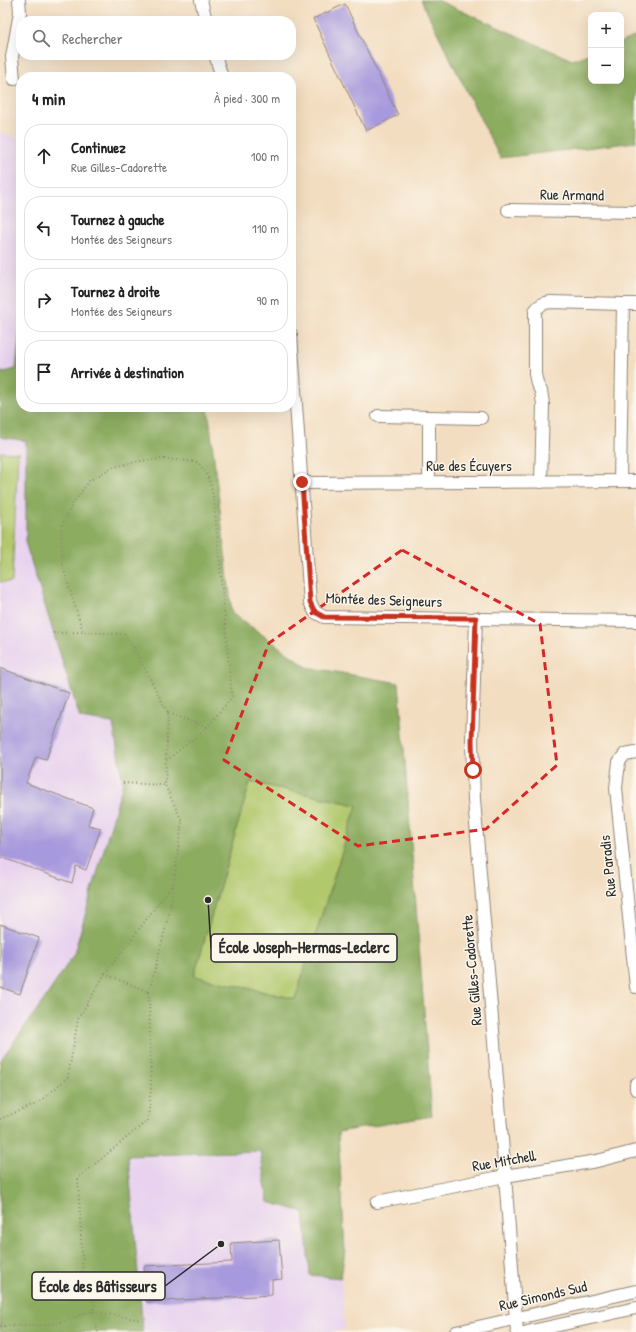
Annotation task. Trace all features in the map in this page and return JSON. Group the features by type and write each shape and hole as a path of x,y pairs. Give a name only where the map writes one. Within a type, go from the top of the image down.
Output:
{"street":[{"path":"19,0 19,16"},
{"path":"201,0 205,16"},
{"path":"14,79 12,57 16,34"},
{"path":"217,60 220,72"},
{"name":"Rue Armand","path":"508,210 636,212"},
{"path":"541,482 543,404 541,391 537,384 535,374 535,311 539,305 550,302 636,304"},
{"path":"620,481 623,304"},
{"name":"Montée des Seigneurs","path":"296,401 310,602 315,612 324,617 636,621"},
{"path":"378,416 481,418"},
{"path":"429,417 429,482"},
{"name":"Rue des Écuyers","path":"302,482 636,481"},
{"name":"Rue Gilles-Cadorette","path":"476,618 472,741 474,800 517,1332"},
{"name":"Rue Paradis","path":"636,752 625,754 619,762 616,788 636,988"},
{"path":"636,1084 636,1089"},
{"name":"Rue Mitchell","path":"377,1202 505,1176 597,1162 636,1151"},
{"name":"Rue Simonds Sud","path":"456,1332 636,1291"},
{"path":"527,1332 636,1308"}],"path":[{"path":"84,632 63,567 61,527 73,503 88,481 113,467 140,461 164,459 197,462 206,471 214,501 232,697 207,727 166,761"},
{"path":"54,633 84,632 125,634 168,713 165,785 182,821 170,910 149,992 151,1088 148,1120 78,1178 84,1276 95,1304 92,1311 98,1332"},
{"path":"168,713 207,727"},
{"path":"123,783 165,785"},
{"path":"0,1119 37,1104 68,1077 78,1019 105,974 173,884"},
{"path":"105,974 149,992"},
{"path":"0,1326 46,1325 68,1320 92,1311 141,1320"}],"highlighted area":[{"path":"402,550 540,624 557,765 486,829 358,846 224,760 269,643"}],"shaded area":[{"path":"0,132 16,138 16,412 209,412 232,613 307,667 399,683 337,1130 268,1202 304,1212 310,1275 341,1278 345,1330 329,1332 0,1332"}],"green space":[{"path":"421,0 437,0 572,60 588,54 588,84 624,84 624,41 636,36 636,142 500,158"},
{"path":"16,369 16,412 209,412 232,613 307,667 399,683 432,1116 338,1132 345,1250 341,1278 310,1275 304,1212 268,1202 260,1151 128,1156 143,1332 0,1332 0,1061 46,997 74,954 123,783 113,723 80,718 26,545 26,441 0,437 0,373","holes":["250,782 357,805 295,999 194,976"]},
{"path":"0,452 18,453 12,582 0,582"},
{"path":"250,782 357,805 295,999 194,976"}],"building":[{"path":"345,4 398,115 366,131 313,19"},
{"path":"0,668 69,693 46,760 36,757 26,783 93,808 88,825 101,828 86,870 76,866 72,883 0,857"},
{"path":"0,924 39,938 20,994 0,987"},
{"path":"279,1240 282,1279 272,1280 272,1295 146,1302 144,1266 232,1262 231,1243"}],"place":[{"name":"École Joseph-Hermas-Leclerc","path":"208,900"},
{"name":"École des Bâtisseurs","path":"221,1244"}],"route":[{"path":"302,482 310,602 315,612 324,617 476,618 472,741 473,770"}]}
